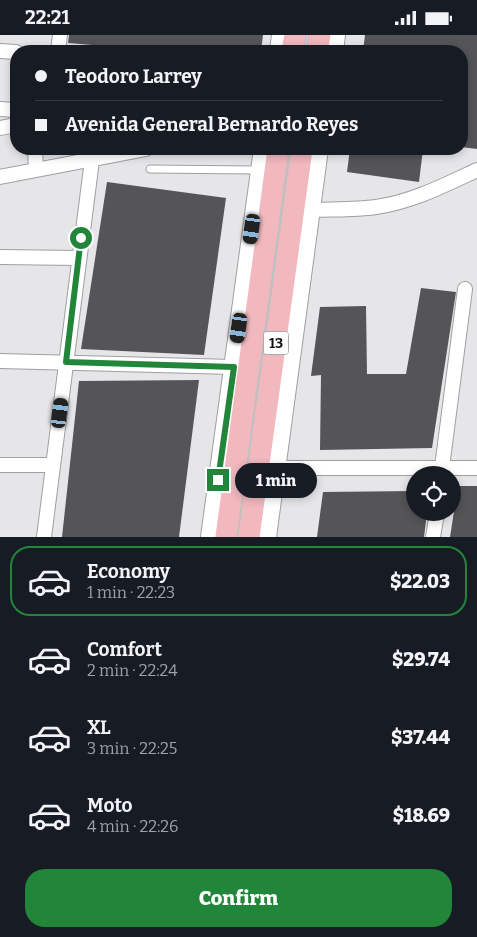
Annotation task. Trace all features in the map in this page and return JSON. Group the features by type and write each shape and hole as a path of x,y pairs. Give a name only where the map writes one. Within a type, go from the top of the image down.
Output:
{"main road":[{"name":"13","path":"226,537 277,155"},
{"name":"13","path":"249,537 301,155"}],"street":[{"path":"35,155 36,169"},
{"path":"0,177 117,155"},
{"path":"210,537 262,155"},
{"path":"268,537 318,155"},
{"path":"44,537 78,257 92,160"},
{"path":"311,210 375,207 394,203 422,194 477,170"},
{"path":"0,257 78,257"},
{"path":"443,466 465,289"},
{"path":"0,361 234,367"},
{"path":"0,465 53,465"},
{"path":"277,468 406,471"},
{"path":"461,470 477,468"},
{"path":"434,537 436,521"}],"lane":[{"path":"150,169 260,170"}],"building":[{"path":"69,35 263,35 262,45 92,45 68,43"},
{"path":"365,35 477,35 477,149 468,148 468,45 364,45"},
{"path":"349,155 422,155 419,182 347,172"},
{"path":"107,182 226,198 204,355 81,349"},
{"path":"421,288 456,292 432,448 320,450 321,375 311,376 320,307 366,306 367,374 406,374"},
{"path":"199,380 179,537 62,537 79,381"},
{"path":"461,486 477,486 477,537 450,537 453,521 461,521"},
{"path":"406,491 406,521 426,521 424,537 317,537 323,492"}],"route":[{"path":"81,238 66,362 234,367 218,480"}]}
